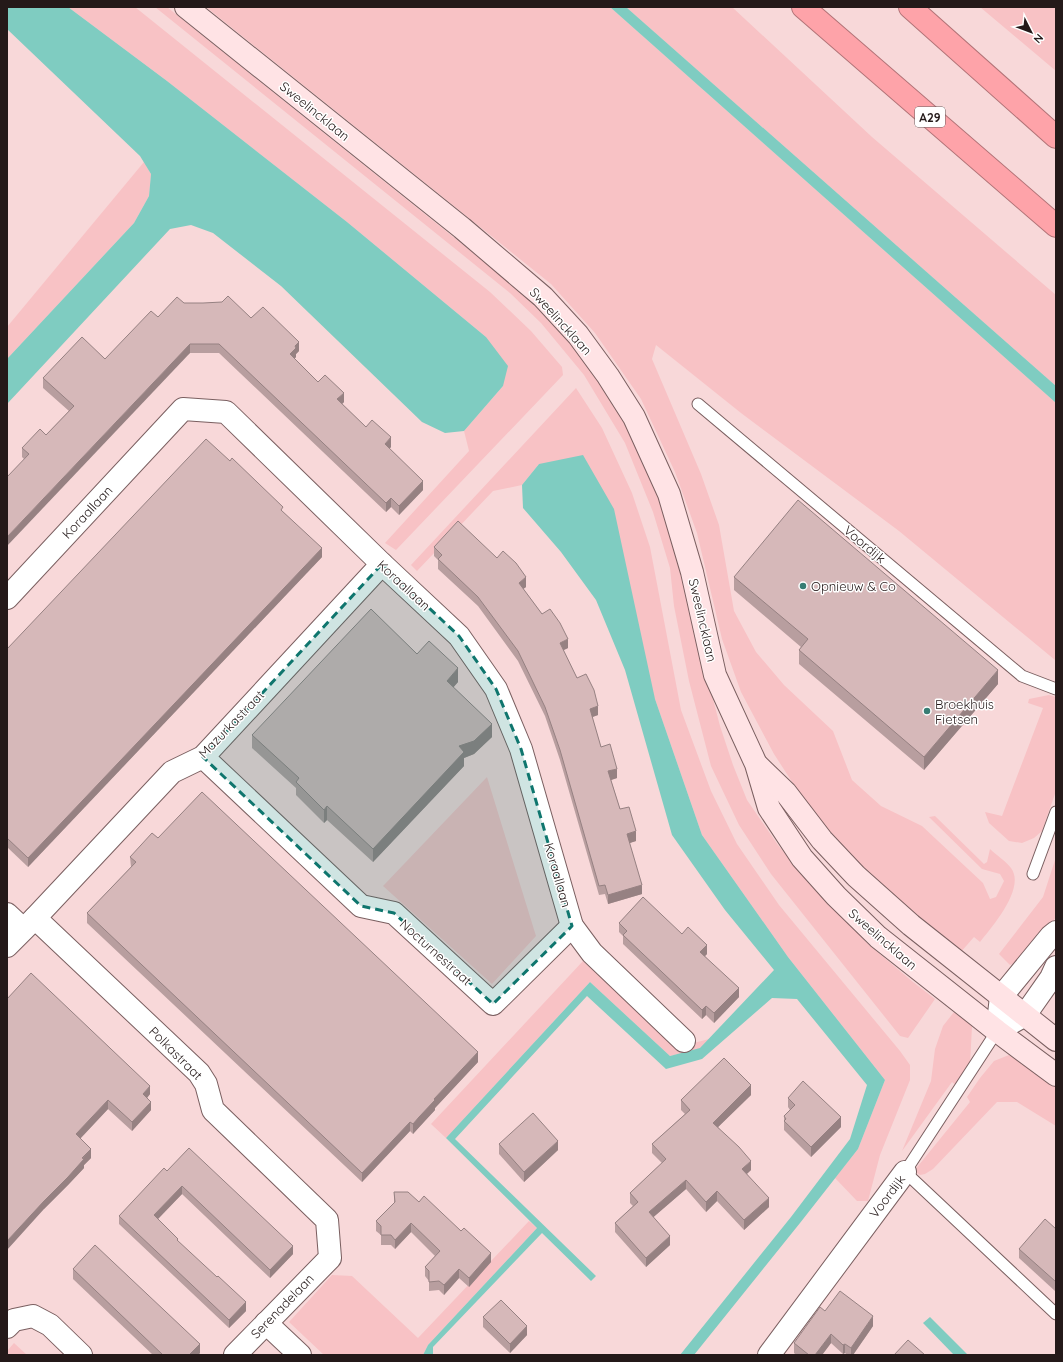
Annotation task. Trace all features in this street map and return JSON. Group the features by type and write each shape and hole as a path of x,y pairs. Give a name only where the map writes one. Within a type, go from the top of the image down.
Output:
{"highway":[{"name":"A29","path":"803,7 1056,226"},
{"path":"910,7 1056,137"},
{"path":"1025,109 1056,131"}],"main road":[{"name":"Sweelincklaan","path":"186,7 462,228 543,297 578,335 608,376 634,417 669,494 692,572 715,675 756,764 769,808 802,858 836,896 878,937 997,1031 1056,1075"},
{"name":"Sweelincklaan","path":"756,764 786,793 822,840 856,876 911,925 1056,1040"}],"street":[{"name":"Koraallaan","path":"7,598 183,409 226,412 382,564 459,636 496,688 521,749 572,926 592,953 684,1041"},
{"name":"Mazurkastraat","path":"7,946 172,772 203,756 382,564"},
{"name":"Nocturnestraat","path":"203,756 360,906 394,913 493,1004 572,926"},
{"name":"Polkastraat","path":"7,914 29,923 198,1073 206,1084 213,1110 327,1220 330,1258"},
{"path":"1001,996 1056,932"},
{"name":"Voordijk","path":"997,1031 1025,1015 1051,978 1056,967"},
{"name":"Voordijk","path":"997,1031 1001,996"},
{"name":"Voordijk","path":"769,1355 905,1172"},
{"name":"Serenadelaan","path":"235,1355 330,1258"},
{"path":"7,1327 14,1320 33,1316 50,1325 81,1355"},
{"path":"266,1323 300,1355"}],"lane":[{"name":"Voordijk","path":"698,404 1022,676 1056,689"},
{"path":"1033,874 1056,812"},
{"name":"Voordijk","path":"905,1172 997,1031"},
{"path":"905,1172 1056,1314"}],"highlighted area":[{"path":"382,564 459,636 496,689 521,749 572,926 493,1004 394,913 361,906 203,757"}],"shaded area":[{"path":"68,7 135,7 490,292 531,331 562,367 563,375 396,550 385,543 469,451 464,431 503,386 486,337 347,222 167,81"},
{"path":"155,7 167,7 528,297 571,343 602,382 632,435 671,525 684,587 720,726 747,800 778,845 805,878 868,944 935,999 908,1038 900,1036 771,874 739,825 711,766 689,681 674,606 670,568 653,512 625,443 584,375 541,323 510,293"},
{"path":"206,7 610,7 1056,403 1055,660 899,531 741,413 656,345 652,359 701,474 719,525 734,611 756,652 784,685 833,731 852,780 881,806 922,826 983,883 990,899 996,897 1004,881 1000,874 982,869 929,817 935,816 984,864 987,862 990,849 1011,868 1014,876 1014,886 1011,896 1006,907 980,942 974,937 960,953 871,879 840,847 807,805 774,754 741,692 722,639 697,533 675,472 641,399 595,333 551,284"},
{"path":"626,7 732,7 872,137 1056,295 1056,386"},
{"path":"980,7 1056,7 1056,71"},
{"path":"144,162 151,174 149,196 134,223 7,359 7,327"},
{"path":"576,388 602,428 632,493 650,547 681,710 711,791 737,844 779,905 910,1065 910,1080 880,1155 868,1201 857,1201 835,1178 858,1149 885,1080 788,957 702,835 655,699 539,464 522,485 493,491 417,571 411,565"},
{"path":"1049,695 1056,697 1056,791 1042,831 1034,838 1022,843 1009,841 989,823 985,812 1002,816 1043,708 1028,703 1029,699"},
{"path":"487,777 536,936 492,984 383,886"},
{"path":"1056,857 1056,917 1039,941 1021,960 1010,965 999,954 1043,897"},
{"path":"583,961 675,1048 709,1039 700,1049 670,1056 590,982 446,1138 431,1124"},
{"path":"954,1012 972,1026 970,1065 957,1086 952,1082 902,1151 931,1081 935,1049 943,1026"},
{"path":"1009,1055 1022,1060 1056,1084 1056,1126 1017,1102 997,1102 933,1169 920,1175 914,1171 970,1102 967,1097 980,1078 994,1061"},
{"path":"529,1221 537,1228 428,1345 423,1355 324,1355 289,1322 332,1275 352,1276 418,1338"},
{"path":"14,1343 27,1355 7,1355 7,1351"}],"water":[{"path":"7,7 68,7 167,81 347,222 486,337 508,366 503,386 464,431 445,433 422,422 281,286 213,233 191,225 170,229 7,404 7,359 134,223 149,196 151,174 140,156 7,29"},
{"path":"610,7 626,7 1056,386 1056,403"},
{"path":"583,455 614,509 655,699 702,835 788,957 885,1080 858,1149 694,1355 680,1355 791,1217 850,1139 867,1085 797,999 772,998 702,1059 666,1069 587,996 455,1139 596,1276 591,1281 542,1233 433,1347 433,1355 423,1355 428,1345 537,1228 446,1138 590,982 670,1056 700,1048 774,970 725,910 672,835 625,670 596,600 561,552 523,508 522,485 539,464"},
{"path":"930,1317 968,1355 954,1355 923,1323"}],"building":[{"path":"228,296 251,318 263,307 299,342 290,354 318,382 325,375 344,393 337,399 366,427 372,420 391,437 385,444 423,481 399,506 391,498 386,503 219,344 190,344 7,537 7,477 29,454 22,448 40,429 46,435 74,406 43,378 82,337 105,359 151,311 158,317 177,297 184,303 203,303 222,302"},
{"path":"206,439 230,461 232,458 283,507 281,510 322,548 28,858 7,838 7,649"},
{"path":"798,500 998,670 924,757 799,650 808,639 734,577"},
{"path":"458,521 497,558 503,551 516,563 526,577 519,583 542,614 550,609 560,623 568,639 560,643 577,678 586,674 594,690 598,706 590,709 601,747 610,744 617,769 608,771 620,809 629,807 636,831 627,834 642,885 608,895 605,885 599,886 560,750 545,707 518,651 478,597 438,559 442,555 434,547"},
{"path":"371,609 417,654 429,641 458,668 447,681 492,724 474,741 459,746 464,752 373,849 327,806 324,810 296,782 299,778 252,735"},
{"path":"202,792 478,1052 413,1124 410,1122 362,1173 87,913 136,862 130,857 152,833 158,838"},
{"path":"643,897 682,934 688,927 707,945 700,952 739,988 714,1013 706,1006 702,1010 623,935 627,931 619,923"},
{"path":"31,973 150,1086 143,1094 151,1102 132,1122 108,1100 76,1134 91,1149 82,1158 84,1159 7,1241 7,999"},
{"path":"724,1058 751,1085 713,1123 739,1147 751,1161 742,1169 769,1198 744,1220 717,1191 706,1202 686,1180 649,1212 670,1236 646,1258 615,1223 638,1202 630,1193 666,1159 652,1144 690,1110 681,1100"},
{"path":"803,1081 841,1117 811,1147 784,1121 786,1119 784,1116 795,1105 788,1098"},
{"path":"533,1113 558,1141 524,1172 499,1144"},
{"path":"189,1148 293,1246 270,1270 182,1186 154,1215 178,1239 177,1240 246,1302 229,1320 119,1216 164,1168 167,1171"},
{"path":"394,1192 408,1192 419,1202 424,1196 461,1231 464,1228 491,1253 469,1278 459,1269 444,1285 439,1281 429,1282 429,1271 425,1267 440,1251 411,1223 395,1240 391,1235 381,1235 381,1226 376,1221 395,1202"},
{"path":"1045,1219 1056,1229 1056,1281 1019,1249"},
{"path":"95,1245 200,1344 189,1355 163,1355 73,1269"},
{"path":"840,1291 873,1316 851,1348 845,1344 843,1345 831,1334 815,1355 809,1355 794,1343 820,1307 825,1311"},
{"path":"501,1300 527,1326 510,1344 483,1317"},
{"path":"908,1340 925,1355 894,1355"}],"place":[{"name":"Opnieuw & Co","path":"803,586"},
{"name":"Broekhuis Fietsen","path":"927,711"}]}
